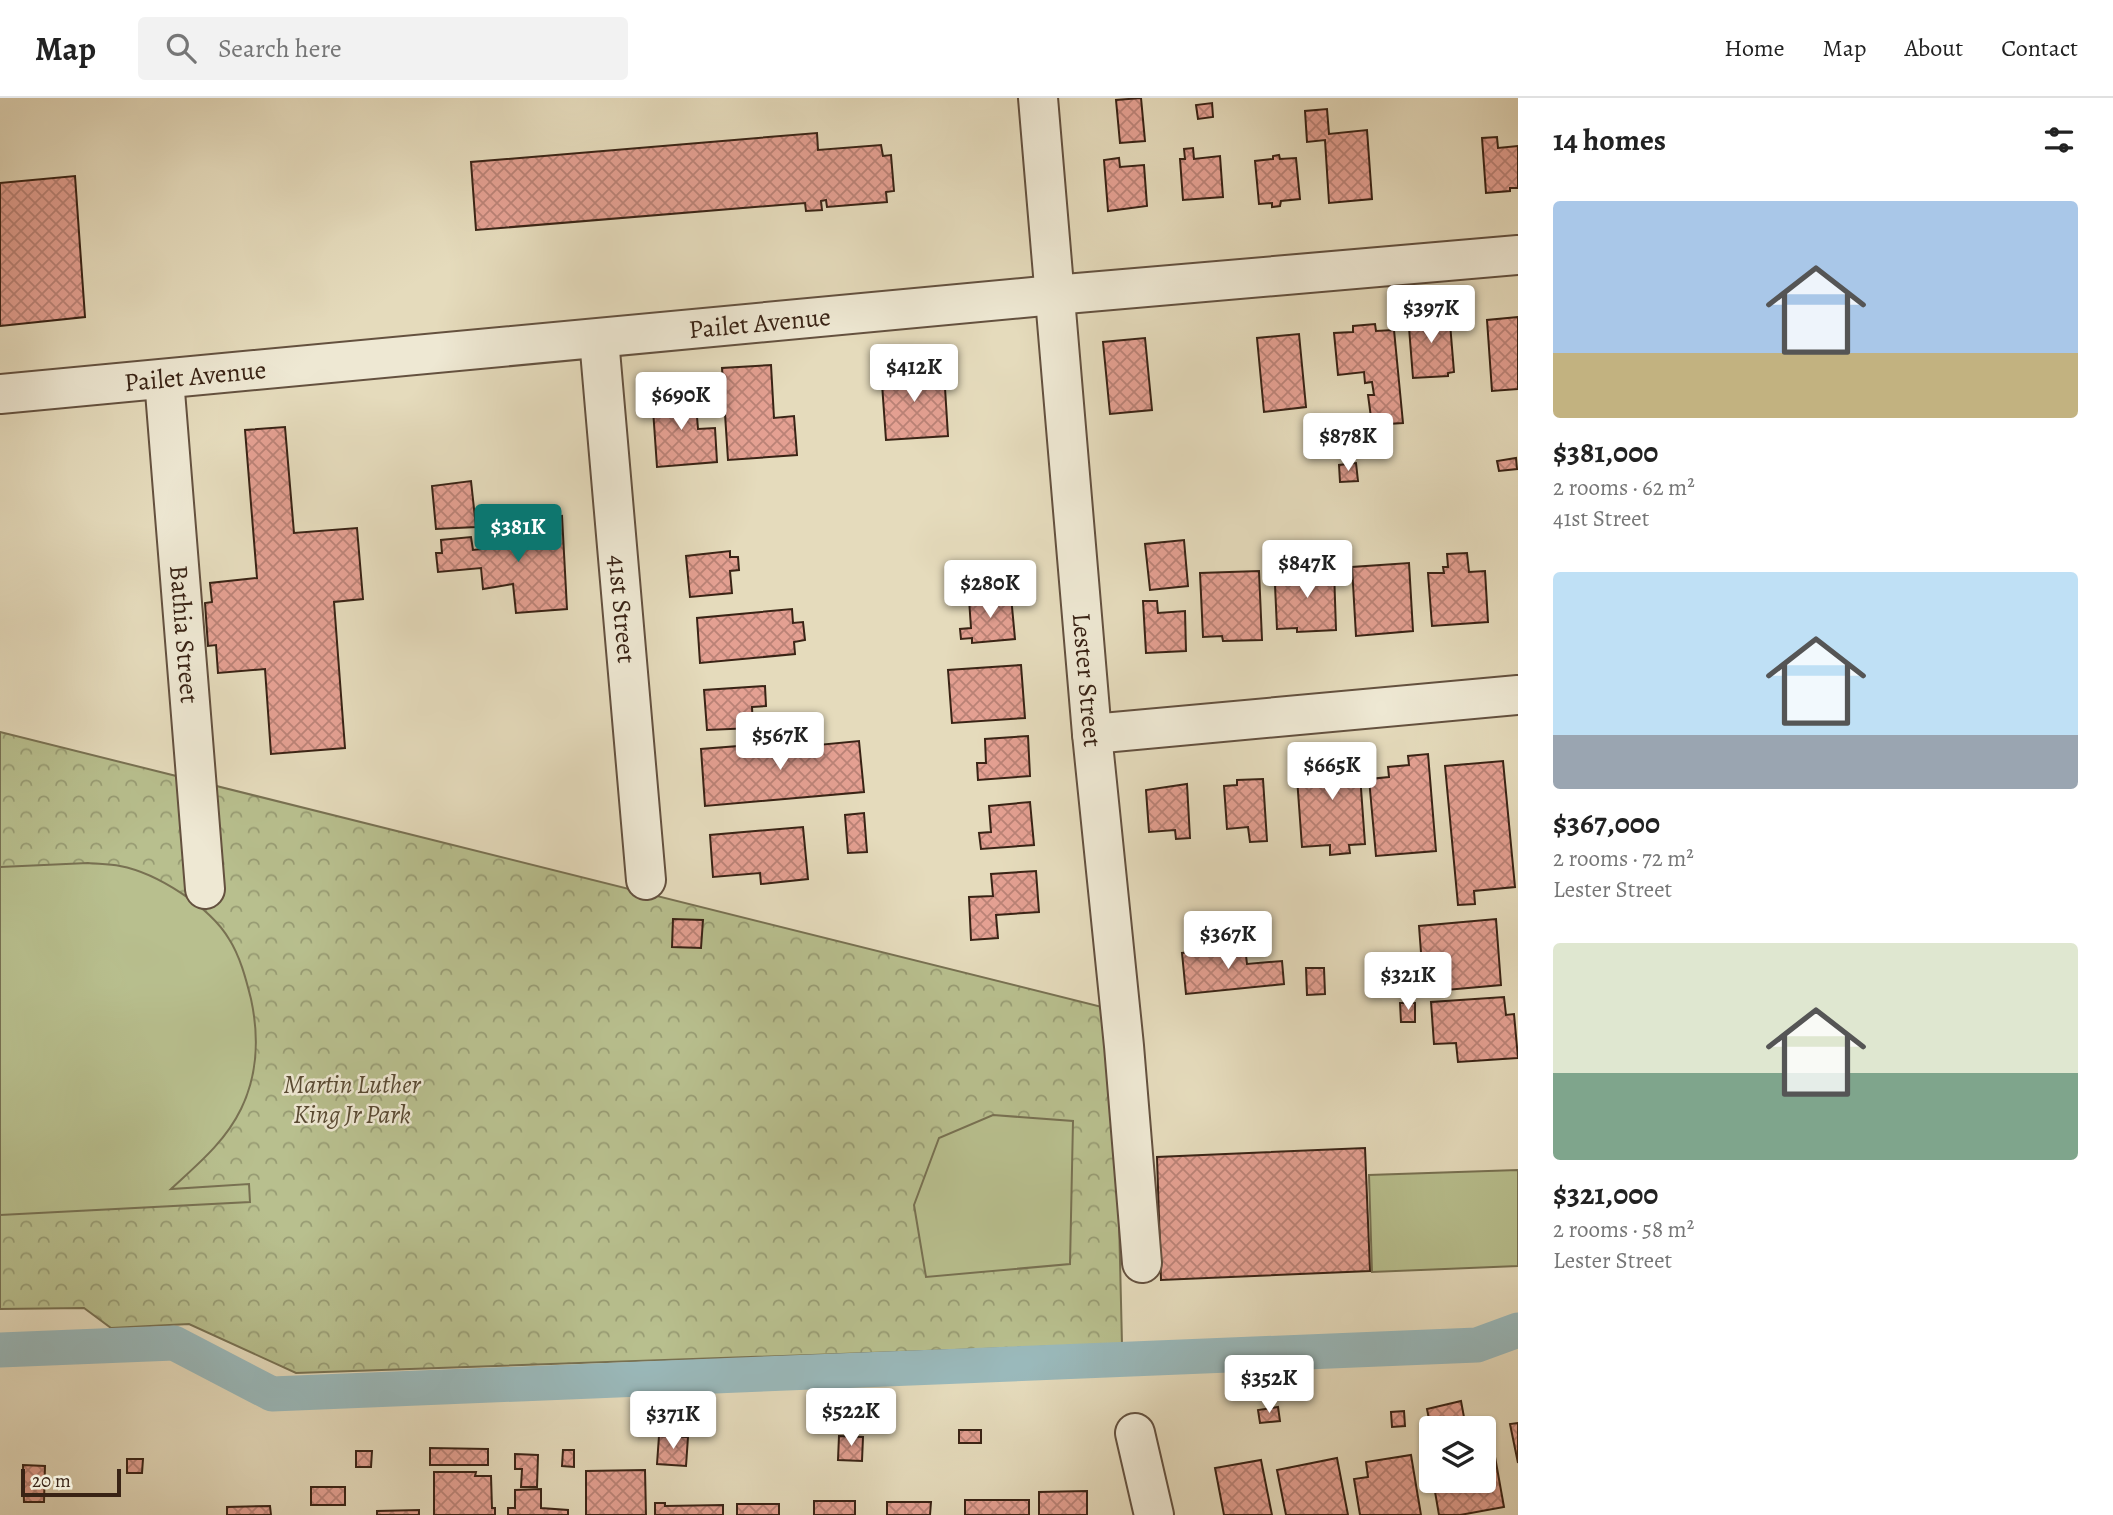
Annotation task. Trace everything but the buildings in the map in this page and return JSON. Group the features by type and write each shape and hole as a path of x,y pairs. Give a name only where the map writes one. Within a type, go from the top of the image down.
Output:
{"street":[{"name":"Lester Street","path":"1038,98 1091,734 1124,1046 1142,1263"},
{"name":"Pailet Avenue","path":"0,394 1054,295 1518,255"},
{"name":"41st Street","path":"599,339 646,880"},
{"name":"Bathia Street","path":"164,379 205,889"},
{"path":"1091,734 1518,695"},
{"path":"1135,1433 1154,1515"}],"green space":[{"name":"Martin Luther King Jr Park","path":"0,732 1114,1010 1122,1344 296,1373 189,1324 111,1328 84,1308 0,1309"},
{"path":"88,863 116,865 135,870 181,893 220,927 236,953 254,1013 256,1041 251,1082 241,1109 227,1132 171,1189 249,1184 250,1202 0,1215 0,867"},
{"path":"993,1115 1073,1121 1070,1264 926,1277 914,1205 939,1138"},
{"path":"1518,1170 1518,1266 1372,1272 1369,1175"}],"waterway":[{"path":"0,1350 174,1343 272,1394 1477,1345 1518,1330"}]}
